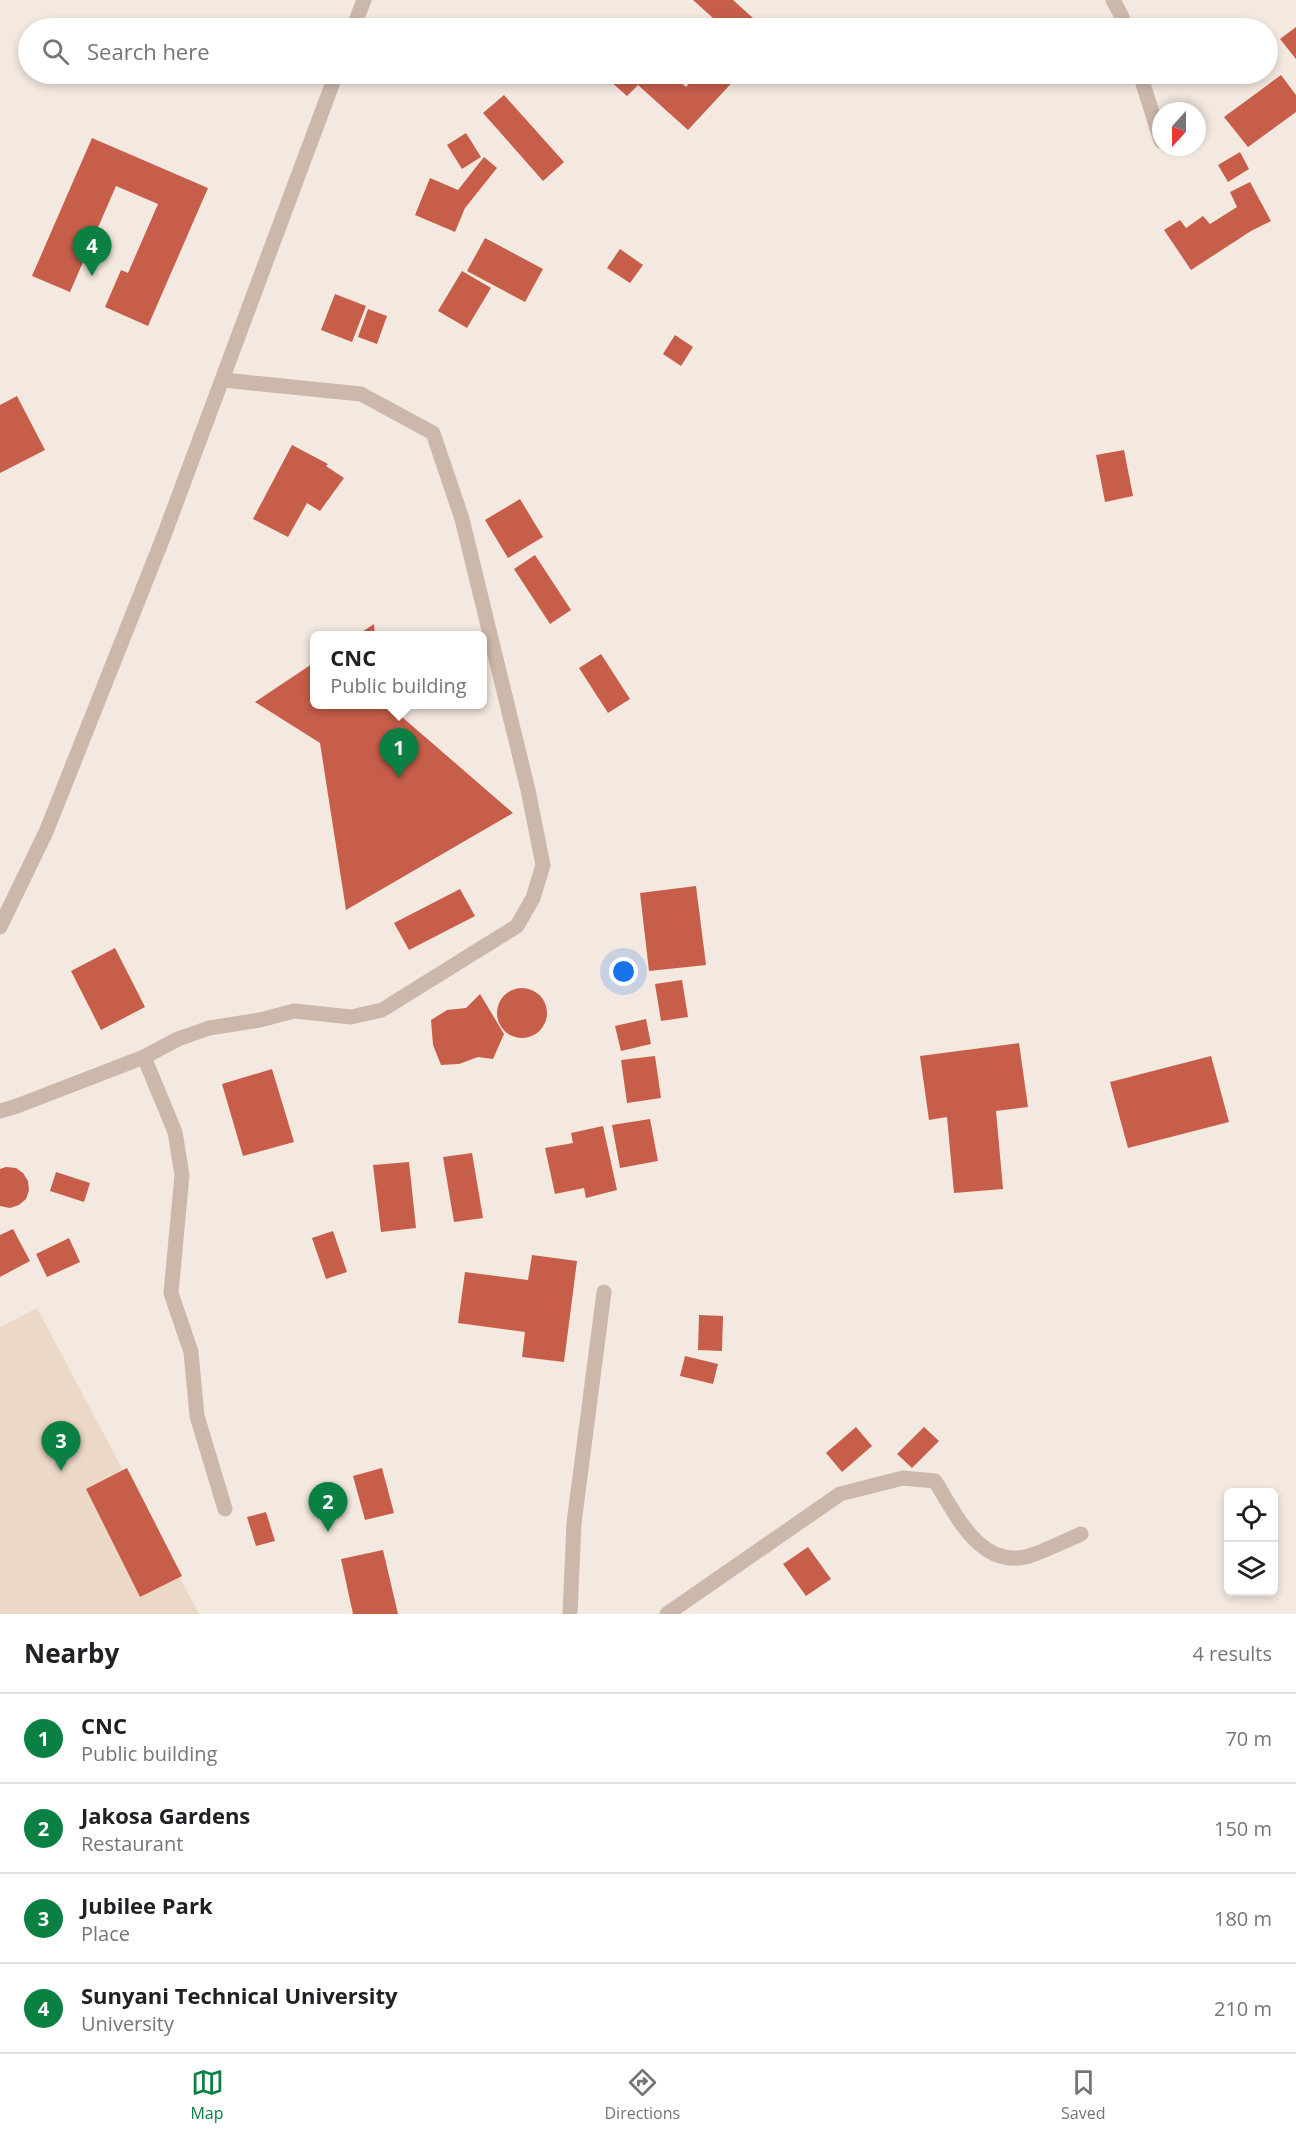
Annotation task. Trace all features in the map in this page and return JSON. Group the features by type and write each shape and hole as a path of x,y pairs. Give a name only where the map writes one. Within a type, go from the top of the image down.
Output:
{"street":[{"path":"357,18 364,0"},
{"path":"1113,0 1122,18"},
{"path":"0,927 46,832 163,538 332,84"},
{"path":"1143,84 1152,112"},
{"path":"0,1111 144,1057 177,1039 209,1028 260,1020 294,1011 351,1017 382,1010 517,926 533,898 543,865 528,790 462,519 433,434 361,394 223,380"},
{"path":"144,1057 175,1132 177,1143 182,1175 171,1293 191,1352 197,1416 225,1509"},
{"path":"570,1614 574,1523 604,1292"},
{"path":"672,1613 840,1494 903,1478 934,1481 972,1538 999,1558 1027,1557 1081,1534"}],"shaded area":[{"path":"37,1308 199,1614 0,1614 0,1327"}],"building":[{"path":"693,0 733,0 753,18 713,18"},
{"path":"1296,27 1296,59 1280,39"},
{"path":"1281,75 1296,95 1296,112 1248,147 1224,117 1269,84 1278,84 1278,77"},
{"path":"613,84 683,84 686,87 689,84 731,84 688,130 638,85 627,96"},
{"path":"504,95 564,162 543,181 483,113"},
{"path":"466,133 481,157 462,169 447,145"},
{"path":"92,138 208,188 148,326 105,307 121,270 128,273 158,204 116,186 70,292 32,276"},
{"path":"1240,152 1249,169 1228,182 1218,165"},
{"path":"484,157 497,168 465,208 455,232 415,215 430,178 458,190"},
{"path":"1250,182 1271,221 1251,231 1191,270 1164,230 1180,220 1186,228 1203,216 1210,224 1237,207 1230,192"},
{"path":"485,238 543,269 525,302 467,271"},
{"path":"620,249 643,265 630,283 607,268"},
{"path":"462,271 491,288 467,328 438,311"},
{"path":"335,294 366,306 352,342 321,330"},
{"path":"368,309 387,316 377,344 358,337"},
{"path":"675,335 693,347 681,366 663,354"},
{"path":"17,396 45,450 0,473 0,405"},
{"path":"292,445 328,464 326,466 344,478 320,511 307,503 288,537 253,519"},
{"path":"1124,450 1133,496 1105,502 1096,455"},
{"path":"520,499 543,537 508,558 485,520"},
{"path":"535,555 571,610 550,624 514,569"},
{"path":"374,624 375,631 364,631"},
{"path":"601,654 630,699 608,713 579,668"},
{"path":"310,665 310,709 393,709 513,813 346,910 320,743 255,702"},
{"path":"696,886 706,965 649,971 640,893"},
{"path":"460,889 475,916 409,950 394,923"},
{"path":"115,948 145,1007 101,1030 71,971"},
{"path":"682,980 688,1017 661,1021 655,984"},
{"path":"522,988 536,992 543,999 547,1013 543,1027 536,1034 522,1038 508,1034 501,1027 497,1013 501,999 508,992"},
{"path":"480,994 504,1034 493,1059 478,1057 459,1064 441,1065 433,1045 431,1020 447,1010 466,1008"},
{"path":"646,1019 651,1044 621,1051 615,1026"},
{"path":"1019,1043 1028,1107 996,1111 1003,1189 954,1193 947,1117 929,1120 920,1056"},
{"path":"655,1056 661,1098 627,1103 621,1060"},
{"path":"1211,1056 1229,1122 1128,1148 1110,1082"},
{"path":"272,1069 294,1142 243,1156 222,1084"},
{"path":"650,1119 658,1161 620,1168 612,1125"},
{"path":"603,1126 617,1190 586,1198 584,1188 555,1194 545,1148 573,1143 571,1133"},
{"path":"472,1153 483,1218 454,1222 443,1157"},
{"path":"409,1162 416,1228 381,1232 373,1165"},
{"path":"16,1168 23,1173 28,1181 29,1190 26,1199 10,1208 0,1206 0,1169"},
{"path":"56,1172 90,1183 84,1202 50,1191"},
{"path":"13,1229 30,1261 0,1277 0,1235"},
{"path":"333,1231 347,1272 326,1279 312,1238"},
{"path":"69,1238 80,1262 47,1277 36,1254"},
{"path":"532,1255 577,1261 564,1362 522,1357 525,1332 458,1323 465,1272 528,1280"},
{"path":"699,1315 723,1316 722,1351 698,1350"},
{"path":"685,1356 718,1364 713,1384 680,1376"},
{"path":"856,1427 872,1446 842,1472 826,1453"},
{"path":"924,1427 939,1441 912,1468 897,1454"},
{"path":"127,1468 182,1576 140,1597 86,1489"},
{"path":"382,1468 394,1513 365,1520 353,1476"},
{"path":"266,1512 275,1541 256,1546 247,1517"},
{"path":"808,1547 831,1579 806,1596 783,1564"},
{"path":"383,1550 398,1614 353,1614 341,1559"}],"place":[{"name":"Sunyani Technical University","path":"92,276"},
{"name":"CNC","path":"399,778"},
{"name":"Jubilee Park","path":"61,1471"},
{"name":"Jakosa Gardens","path":"328,1532"}]}
